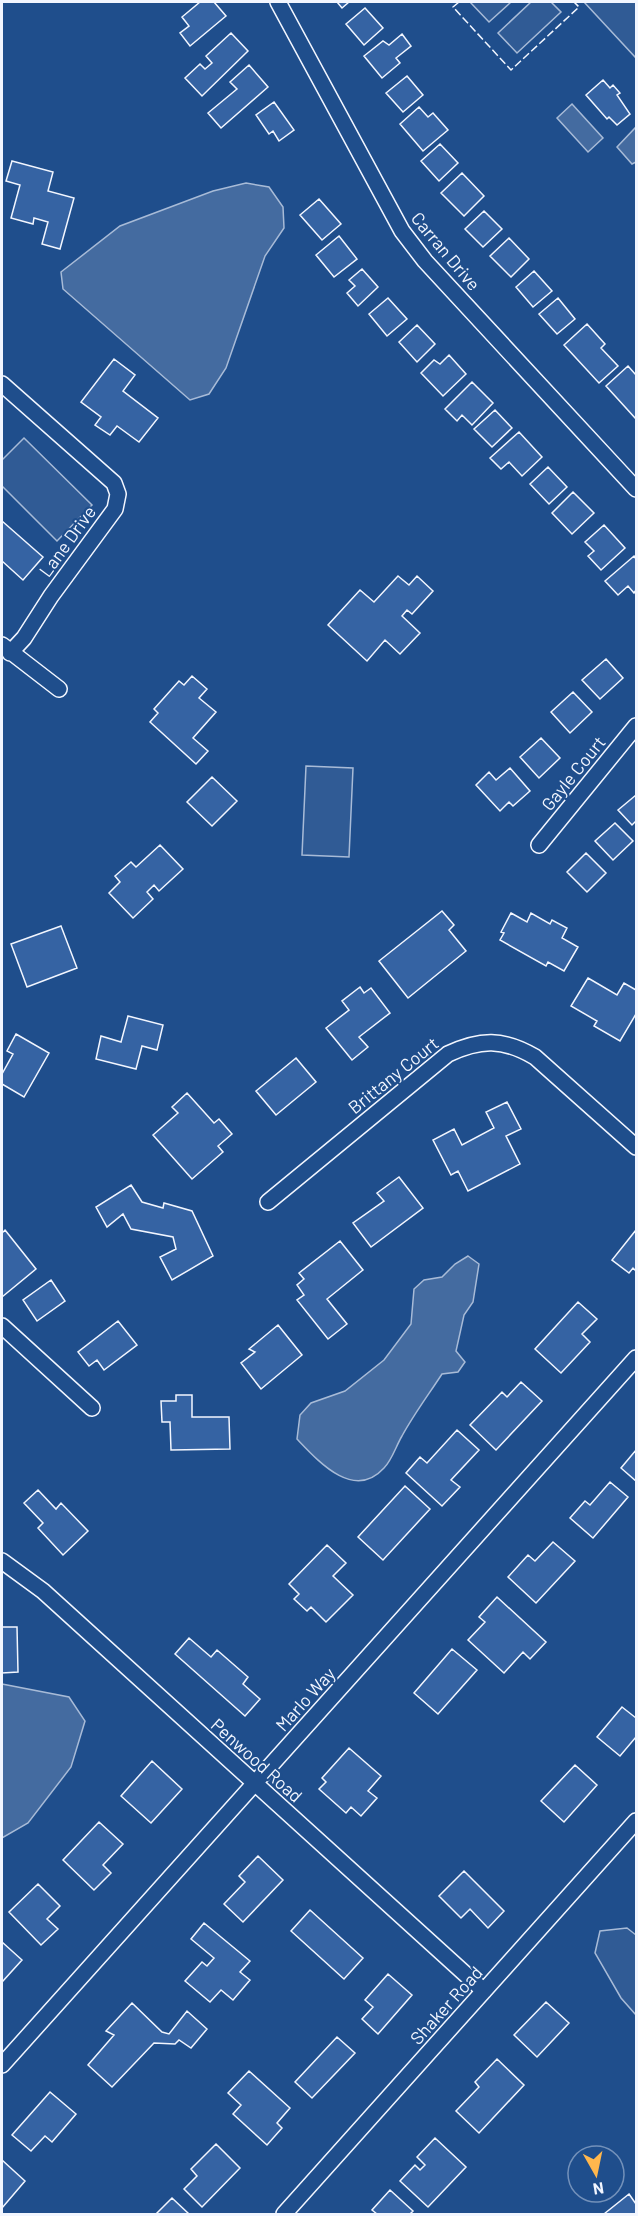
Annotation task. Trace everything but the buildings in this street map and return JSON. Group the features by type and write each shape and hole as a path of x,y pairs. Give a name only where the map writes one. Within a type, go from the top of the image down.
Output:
{"street":[{"name":"Carran Drive","path":"278,2 402,231 425,261 636,489"},
{"name":"Lane Drive","path":"2,384 114,483 118,494 115,509 51,596 24,638 6,649"},
{"path":"6,649 59,688"},
{"name":"Gayle Court","path":"539,845 636,726"},
{"name":"Brittany Court","path":"268,1202 448,1054 468,1044 499,1043 523,1050 534,1057 636,1147"},
{"path":"2,1326 92,1408"},
{"name":"Marlo Way","path":"2,2065 636,1358"},
{"name":"Penwood Road","path":"2,1561 43,1591 484,1991"},
{"name":"Shaker Road","path":"284,2214 636,1821"}],"shaded area":[{"path":"470,2 511,2 489,22"},
{"path":"531,2 551,2 561,12 517,53 498,33"},
{"path":"584,2 636,2 636,58"},
{"path":"572,104 603,138 588,152 557,118"},
{"path":"636,127 636,162 632,164 617,147"},
{"path":"246,183 269,187 283,207 284,228 265,256 226,368 209,394 190,400 63,289 61,272 120,226 213,191"},
{"path":"24,438 92,505 57,541 2,486 2,460"},
{"path":"306,766 353,768 349,857 302,855"},
{"path":"468,1256 479,1264 473,1302 464,1315 456,1351 465,1362 458,1372 442,1374 411,1420 389,1461 373,1477 361,1481 349,1479 326,1467 297,1439 300,1415 311,1403 345,1391 384,1360 411,1324 414,1289 424,1280 442,1277 455,1264"},
{"path":"2,1684 69,1697 85,1721 71,1767 28,1823 2,1838"},
{"path":"627,1928 636,1935 636,2015 621,1998 595,1953 600,1931"}],"fence":[{"path":"459,2 453,7 511,70 579,7 574,2"}]}
